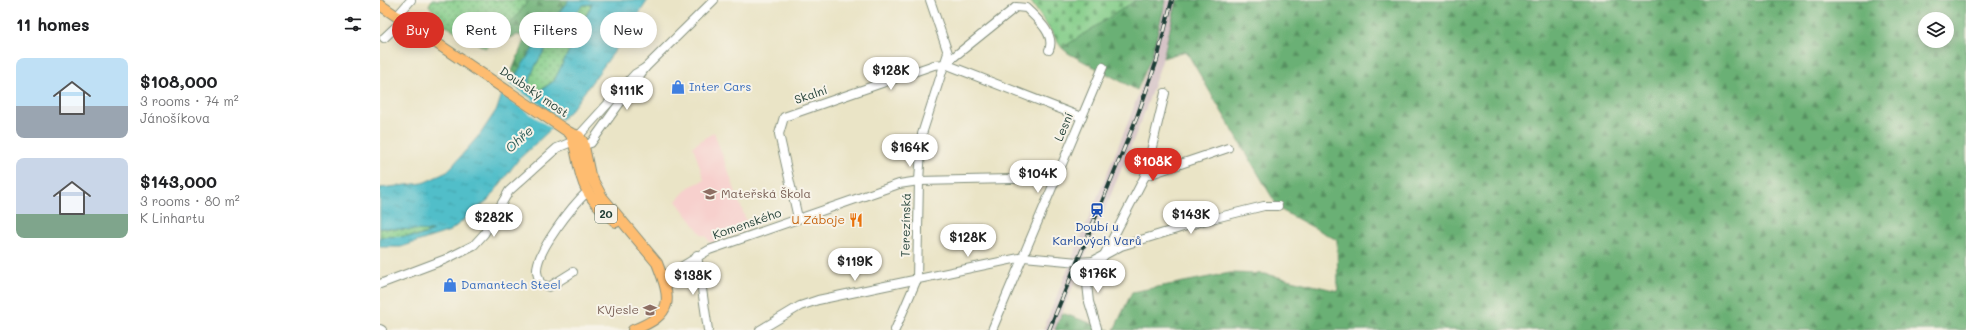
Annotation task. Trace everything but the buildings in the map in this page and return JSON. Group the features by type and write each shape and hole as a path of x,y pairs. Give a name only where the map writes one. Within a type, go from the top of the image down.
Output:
{"main road":[{"name":"Doubský most","path":"380,5 392,13"},
{"name":"Doubský most","path":"444,48 577,139"},
{"name":"20","path":"577,139 588,164 591,189"},
{"name":"20","path":"577,139 582,178 591,189 602,197 644,245 657,263 662,276 666,292 664,311 660,317 652,322 633,330"}],"street":[{"path":"404,12 411,0"},
{"path":"380,284 446,259 474,245 484,234 509,192 562,144 577,139 645,68 714,0"},
{"path":"930,0 948,53 945,64"},
{"path":"945,64 1016,7 1026,8 1040,23 1047,33 1050,41 1049,50"},
{"path":"384,38 392,28"},
{"path":"945,64 1081,117"},
{"name":"Terezínská","path":"917,279 919,181 922,134 945,64"},
{"name":"Skalní","path":"798,218 779,134 784,117 934,65 945,64"},
{"name":"Lesní","path":"992,330 1103,67"},
{"path":"577,139 635,74 645,68"},
{"path":"1102,258 1145,176 1165,93"},
{"path":"1145,176 1228,148"},
{"name":"Komenského","path":"662,276 697,255 798,218 899,184 919,181 1056,178"},
{"path":"573,272 549,287 540,283 536,271 540,255 568,213 591,189"},
{"path":"760,330 800,306 818,300 1024,257 1078,262 1093,261 1102,258 1121,246 1203,221 1264,206 1278,206"},
{"path":"697,255 708,330"},
{"path":"1093,261 1087,284 1089,302 1097,328"},
{"path":"895,330 917,279"}],"shaded area":[{"path":"1166,0 1177,0 1162,61 1142,119 1055,330 1043,330 1131,115 1151,58"},
{"name":"Mateřská Škola","path":"714,132 749,229 710,243 706,236 702,235 676,201 689,187 704,180 693,146"}],"green space":[{"path":"432,0 529,0 511,23 511,12 452,12 452,29 444,25 444,12 434,12 429,5"},
{"path":"529,0 569,0 559,12 520,12"},
{"path":"1030,0 1136,0 1062,48"},
{"path":"1136,0 1166,0 1151,58 1137,90 1068,53 1062,48"},
{"path":"1177,0 1966,0 1966,330 1114,330 1132,292 1230,273 1265,274 1338,291 1337,240 1279,209 1186,51 1163,58"},
{"path":"592,4 588,12 577,12 583,5"},
{"path":"519,13 519,35 511,37 511,23"},
{"path":"521,48 534,48 517,75 512,71"},
{"path":"546,48 570,48 554,81 534,94 530,93 530,82 539,58"},
{"path":"380,228 434,230 419,236 380,237"},
{"path":"1062,313 1110,330 1055,330"}],"water":[{"name":"Ohře","path":"569,0 648,0 640,12 600,12 600,48 617,48 571,110 518,160 489,199 450,231 401,247 380,247 380,237 419,236 434,231 380,228 380,188 423,183 447,172 481,133 497,109 501,97 533,48 546,48 539,58 530,82 530,93 535,94 554,81 570,48 592,48 592,12 588,12 592,4 583,5 577,12 559,12"}],"pier":[{"path":"509,83 563,121 554,130 501,94"}],"railway":[{"path":"1049,330 1137,117 1157,60 1172,0"}],"place":[{"name":"Inter Cars","path":"678,87"},
{"name":"Mateřská Škola","path":"710,194"},
{"name":"Doubí u Karlových Varů","path":"1097,210"},
{"name":"U Záboje","path":"856,220"},
{"name":"Damantech Steel","path":"450,285"},
{"name":"KVjesle","path":"650,310"}]}
